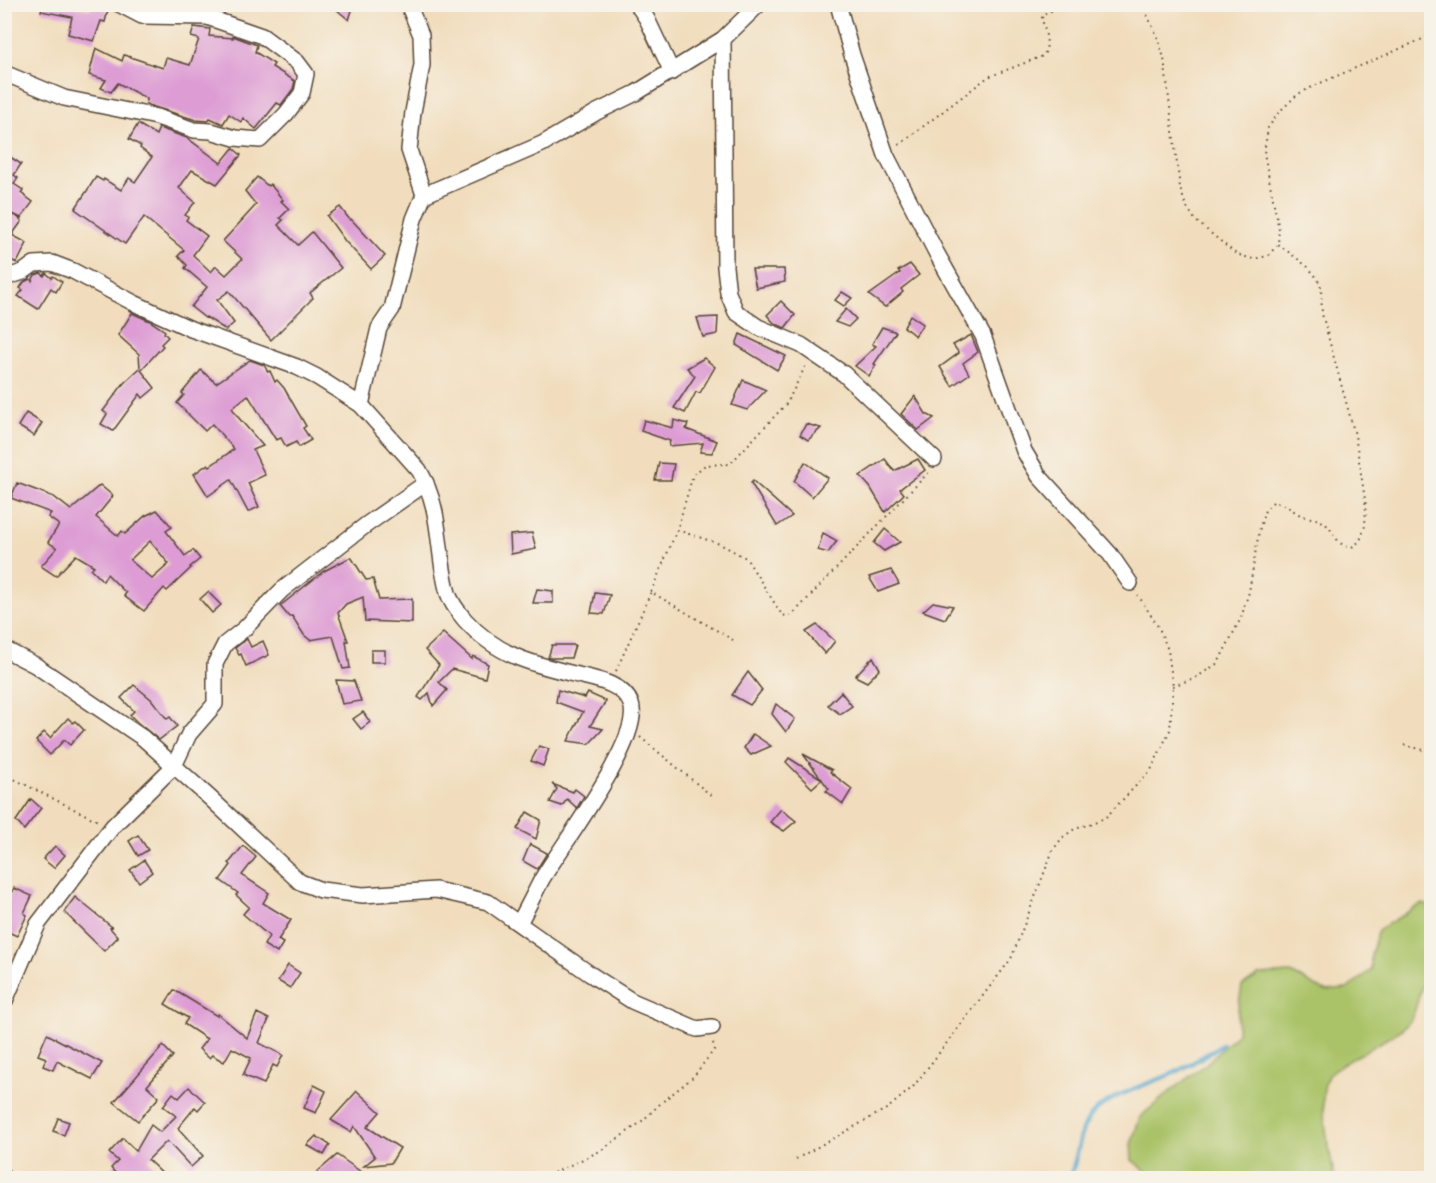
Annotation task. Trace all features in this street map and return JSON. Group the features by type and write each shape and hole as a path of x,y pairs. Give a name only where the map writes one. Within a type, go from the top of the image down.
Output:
{"street":[{"path":"4,73 64,98 157,117 194,130 260,140 286,114 302,93 306,74 297,62 262,36 207,17 142,16 119,4"},
{"path":"361,405 379,328 392,309 414,219 424,195 409,150 422,65 421,35 408,4"},
{"path":"636,4 647,19 672,72"},
{"path":"424,195 542,144 672,72 723,39 759,4"},
{"path":"838,4 852,55 886,155 983,336 1024,451 1040,476 1110,554 1130,583"},
{"path":"723,39 725,267 728,293 736,312 758,327 813,352 844,374 934,459"},
{"path":"4,278 23,272 34,264 52,263 191,329 297,367 361,405 419,471 426,483 435,511 448,595 466,621 486,640 512,656 534,664 604,681 622,692 631,703 633,717 631,729 600,788 542,879 519,923"},
{"path":"4,1003 38,924 113,826 174,766 189,734 214,704 215,664 225,644 244,629 282,590 366,525 426,483"},
{"path":"4,649 35,665 142,738 300,882 321,890 363,895 436,890 488,902 632,1001 697,1029 712,1027"}],"path":[{"path":"886,155 988,77 1043,56 1047,50 1047,44 1043,14 1069,4"},
{"path":"1142,4 1164,58 1180,188 1186,207 1196,221 1236,254 1253,259 1268,256 1278,244 1279,230 1264,153 1268,128 1279,112 1298,94 1316,84 1431,35"},
{"path":"1173,686 1197,677 1218,663 1242,618 1249,592 1259,531 1266,510 1273,502 1279,502 1302,516 1322,522 1345,547 1353,547 1360,541 1365,526 1366,506 1355,435 1322,314 1321,287 1308,267 1278,244"},
{"path":"610,685 677,530 693,475 705,465 730,464 787,403 813,352"},
{"path":"677,530 720,544 746,558 782,615 792,615 930,472 934,459"},
{"path":"796,1159 888,1108 913,1087 1011,959 1053,850 1073,830 1105,818 1151,770 1170,730 1173,686 1168,651 1159,628 1130,583"},
{"path":"651,592 733,640"},
{"path":"631,729 713,797"},
{"path":"1404,745 1431,752"},
{"path":"4,774 85,815 113,826"},
{"path":"543,1179 600,1151 640,1123 685,1084 714,1050 712,1027"},
{"path":"4,1165 16,1179"}],"green space":[{"path":"1421,904 1431,906 1431,971 1424,982 1413,1016 1403,1028 1332,1071 1326,1080 1323,1106 1334,1178 1153,1178 1132,1160 1131,1144 1140,1117 1207,1063 1237,1034 1242,986 1259,975 1291,973 1325,991 1347,989 1371,970 1371,955 1378,930"}],"building":[{"path":"43,4 91,9 91,6 108,10 105,22 101,21 94,41 68,34 72,17 41,11"},
{"path":"330,4 354,4 349,20"},
{"path":"194,27 210,29 209,36 233,38 233,36 257,45 255,52 274,64 272,67 295,81 293,89 281,105 277,103 256,129 243,118 241,122 229,114 223,124 210,118 208,121 196,120 148,105 146,104 147,99 118,83 111,92 101,88 106,80 89,75 96,48 122,61 124,55 163,68 166,58 190,65 199,39 191,37"},
{"path":"138,124 156,135 159,128 187,138 221,163 233,148 241,155 217,184 192,170 179,188 195,202 185,215 188,217 186,220 207,236 193,255 211,272 216,266 226,275 242,259 223,241 256,205 245,191 257,177 268,186 270,184 289,209 280,218 283,220 278,225 298,245 312,232 341,268 310,293 313,298 271,340 229,291 217,300 234,323 226,330 191,307 207,287 185,268 187,265 178,256 184,250 144,217 125,244 75,209 96,177 103,181 104,179 121,190 129,178 135,182 152,157 140,148 141,146 129,139"},
{"path":"4,153 21,164 14,175 18,178 14,184 23,190 21,193 33,202 21,218 15,215 22,221 12,235 27,243 17,263 4,257 4,227 14,215 6,211 11,201 4,198"},
{"path":"340,207 385,256 371,269 345,241 327,216"},
{"path":"910,264 919,275 901,289 903,292 885,307 869,295 900,273 898,271"},
{"path":"752,269 784,269 785,282 756,288"},
{"path":"41,273 44,276 46,273 52,278 53,276 62,282 56,292 51,288 38,309 18,296 23,290 20,288 24,282 30,279 32,281 35,275"},
{"path":"842,292 852,298 844,306 835,300"},
{"path":"781,301 795,315 785,328 774,323 767,315"},
{"path":"846,309 856,319 848,327 835,322"},
{"path":"132,313 165,331 168,337 161,344 163,346 141,370 155,388 143,398 140,394 113,431 101,424 107,414 103,411 124,383 140,368 139,354 118,335"},
{"path":"910,315 923,324 915,336 904,327"},
{"path":"718,317 717,334 703,337 697,318"},
{"path":"882,327 896,332 874,364 876,365 869,376 855,366 876,346 872,344"},
{"path":"740,334 786,356 777,370 736,345"},
{"path":"971,335 978,352 963,363 969,374 952,386 940,367 959,353 953,345"},
{"path":"704,358 715,367 700,393 696,392 685,413 674,408 695,376 687,368"},
{"path":"250,360 264,365 275,382 277,380 284,388 306,426 303,428 311,440 299,447 296,442 286,447 281,438 276,440 248,395 232,408 263,446 253,450 265,475 248,483 259,507 248,512 231,480 208,496 194,474 234,449 212,424 205,431 177,403 184,395 182,393 201,370 216,383"},
{"path":"743,380 766,390 747,410 732,405"},
{"path":"915,396 926,414 934,418 918,430 901,414"},
{"path":"26,413 42,423 34,436 18,426"},
{"path":"644,420 673,428 674,420 688,424 686,429 717,441 712,453 700,452 703,443 669,446 670,441 641,431"},
{"path":"806,424 821,428 808,440 800,435"},
{"path":"885,459 894,471 918,459 925,470 900,489 904,494 885,512 870,487 860,476"},
{"path":"805,462 828,478 812,497 794,481"},
{"path":"659,463 674,464 671,480 655,480"},
{"path":"753,481 792,516 777,526 751,483"},
{"path":"17,483 54,497 71,510 100,485 113,496 96,517 118,536 122,531 125,534 145,516 157,510 172,527 166,531 185,556 193,550 200,559 167,591 164,588 144,611 124,596 126,593 107,574 103,581 91,569 94,566 76,555 56,576 41,566 57,548 48,542 59,525 48,517 51,513 11,498","holes":["150,541 169,564 152,579 130,560"]},
{"path":"885,529 900,542 884,551 874,543"},
{"path":"532,533 536,549 511,554 510,535"},
{"path":"823,533 837,541 828,553 818,550"},
{"path":"351,557 366,580 373,579 379,600 412,599 412,623 365,621 363,597 346,604 338,613 348,641 346,641 350,668 343,669 333,636 310,640 292,616 289,617 280,606 324,571"},
{"path":"891,570 899,584 878,592 869,577"},
{"path":"537,589 553,591 553,603 533,603"},
{"path":"208,592 221,605 212,613 200,599"},
{"path":"595,593 610,595 604,614 591,613"},
{"path":"933,602 953,606 945,619 923,611"},
{"path":"817,625 835,641 825,654 806,632"},
{"path":"443,633 472,659 473,656 488,664 485,678 452,669 439,682 447,690 433,706 429,693 422,700 418,697 439,665 425,650"},
{"path":"247,639 251,647 263,641 269,655 246,666 241,654 239,655 235,648"},
{"path":"552,645 575,645 571,658 548,658"},
{"path":"371,650 385,650 385,662 371,662"},
{"path":"873,657 880,669 867,682 855,676"},
{"path":"748,672 762,690 750,705 732,695"},
{"path":"336,680 354,681 361,701 342,704"},
{"path":"134,685 151,699 167,719 170,717 177,726 159,740 130,715 134,711 121,698"},
{"path":"558,690 585,698 588,693 606,701 590,726 603,729 589,744 568,741 583,712 556,702"},
{"path":"841,692 852,706 840,714 828,705"},
{"path":"776,704 795,719 786,732 772,714"},
{"path":"363,712 370,722 361,729 353,719"},
{"path":"68,718 84,730 70,745 64,740 50,755 36,741 44,732 50,738"},
{"path":"753,734 771,746 751,755 744,748"},
{"path":"539,746 549,749 543,766 531,761"},
{"path":"803,754 832,770 830,772 852,789 843,804 826,791 829,789"},
{"path":"789,758 822,779 812,788 786,762"},
{"path":"552,784 573,792 575,789 584,796 577,808 567,799 562,806 550,802 557,789"},
{"path":"31,799 41,808 24,830 16,821"},
{"path":"781,809 796,821 784,831 770,822"},
{"path":"527,812 541,820 536,839 517,829"},
{"path":"138,835 148,850 138,856 129,841"},
{"path":"530,844 547,853 537,869 523,861"},
{"path":"55,846 65,855 54,868 43,859"},
{"path":"243,846 256,857 242,875 269,893 263,903 291,920 278,940 283,943 277,953 264,945 269,936 243,914 249,907 236,895 238,893 220,880 231,865 229,863"},
{"path":"144,860 152,872 139,882 130,870"},
{"path":"14,888 32,896 24,913 27,915 17,936 4,930 4,901 7,902"},
{"path":"75,897 112,927 110,928 118,937 104,951 64,912"},
{"path":"288,965 300,973 290,988 278,981"},
{"path":"174,990 217,1016 218,1014 247,1038 257,1013 269,1019 259,1043 283,1055 277,1067 273,1065 264,1084 243,1075 251,1058 232,1048 224,1062 212,1055 209,1058 199,1049 207,1039 184,1024 188,1018 165,1004"},
{"path":"47,1034 102,1063 92,1079 57,1061 53,1070 43,1066 46,1058 38,1055"},
{"path":"163,1046 173,1056 147,1086 159,1097 138,1121 114,1102"},
{"path":"314,1085 326,1091 316,1113 304,1108"},
{"path":"189,1087 205,1102 198,1110 195,1107 178,1128 203,1156 191,1167 167,1141 148,1160 168,1179 120,1179 111,1168 118,1161 109,1153 123,1138 136,1151 151,1125 160,1132 176,1116 163,1106 173,1093 179,1098"},
{"path":"357,1091 380,1112 367,1127 400,1148 391,1163 364,1166 375,1157 354,1126 351,1132 331,1120"},
{"path":"58,1118 69,1122 64,1135 53,1131"},
{"path":"316,1136 330,1145 324,1155 307,1145"},
{"path":"337,1155 371,1179 309,1179"}],"waterway":[{"path":"1069,1178 1085,1125 1096,1110 1128,1091 1180,1070 1222,1045"}]}
